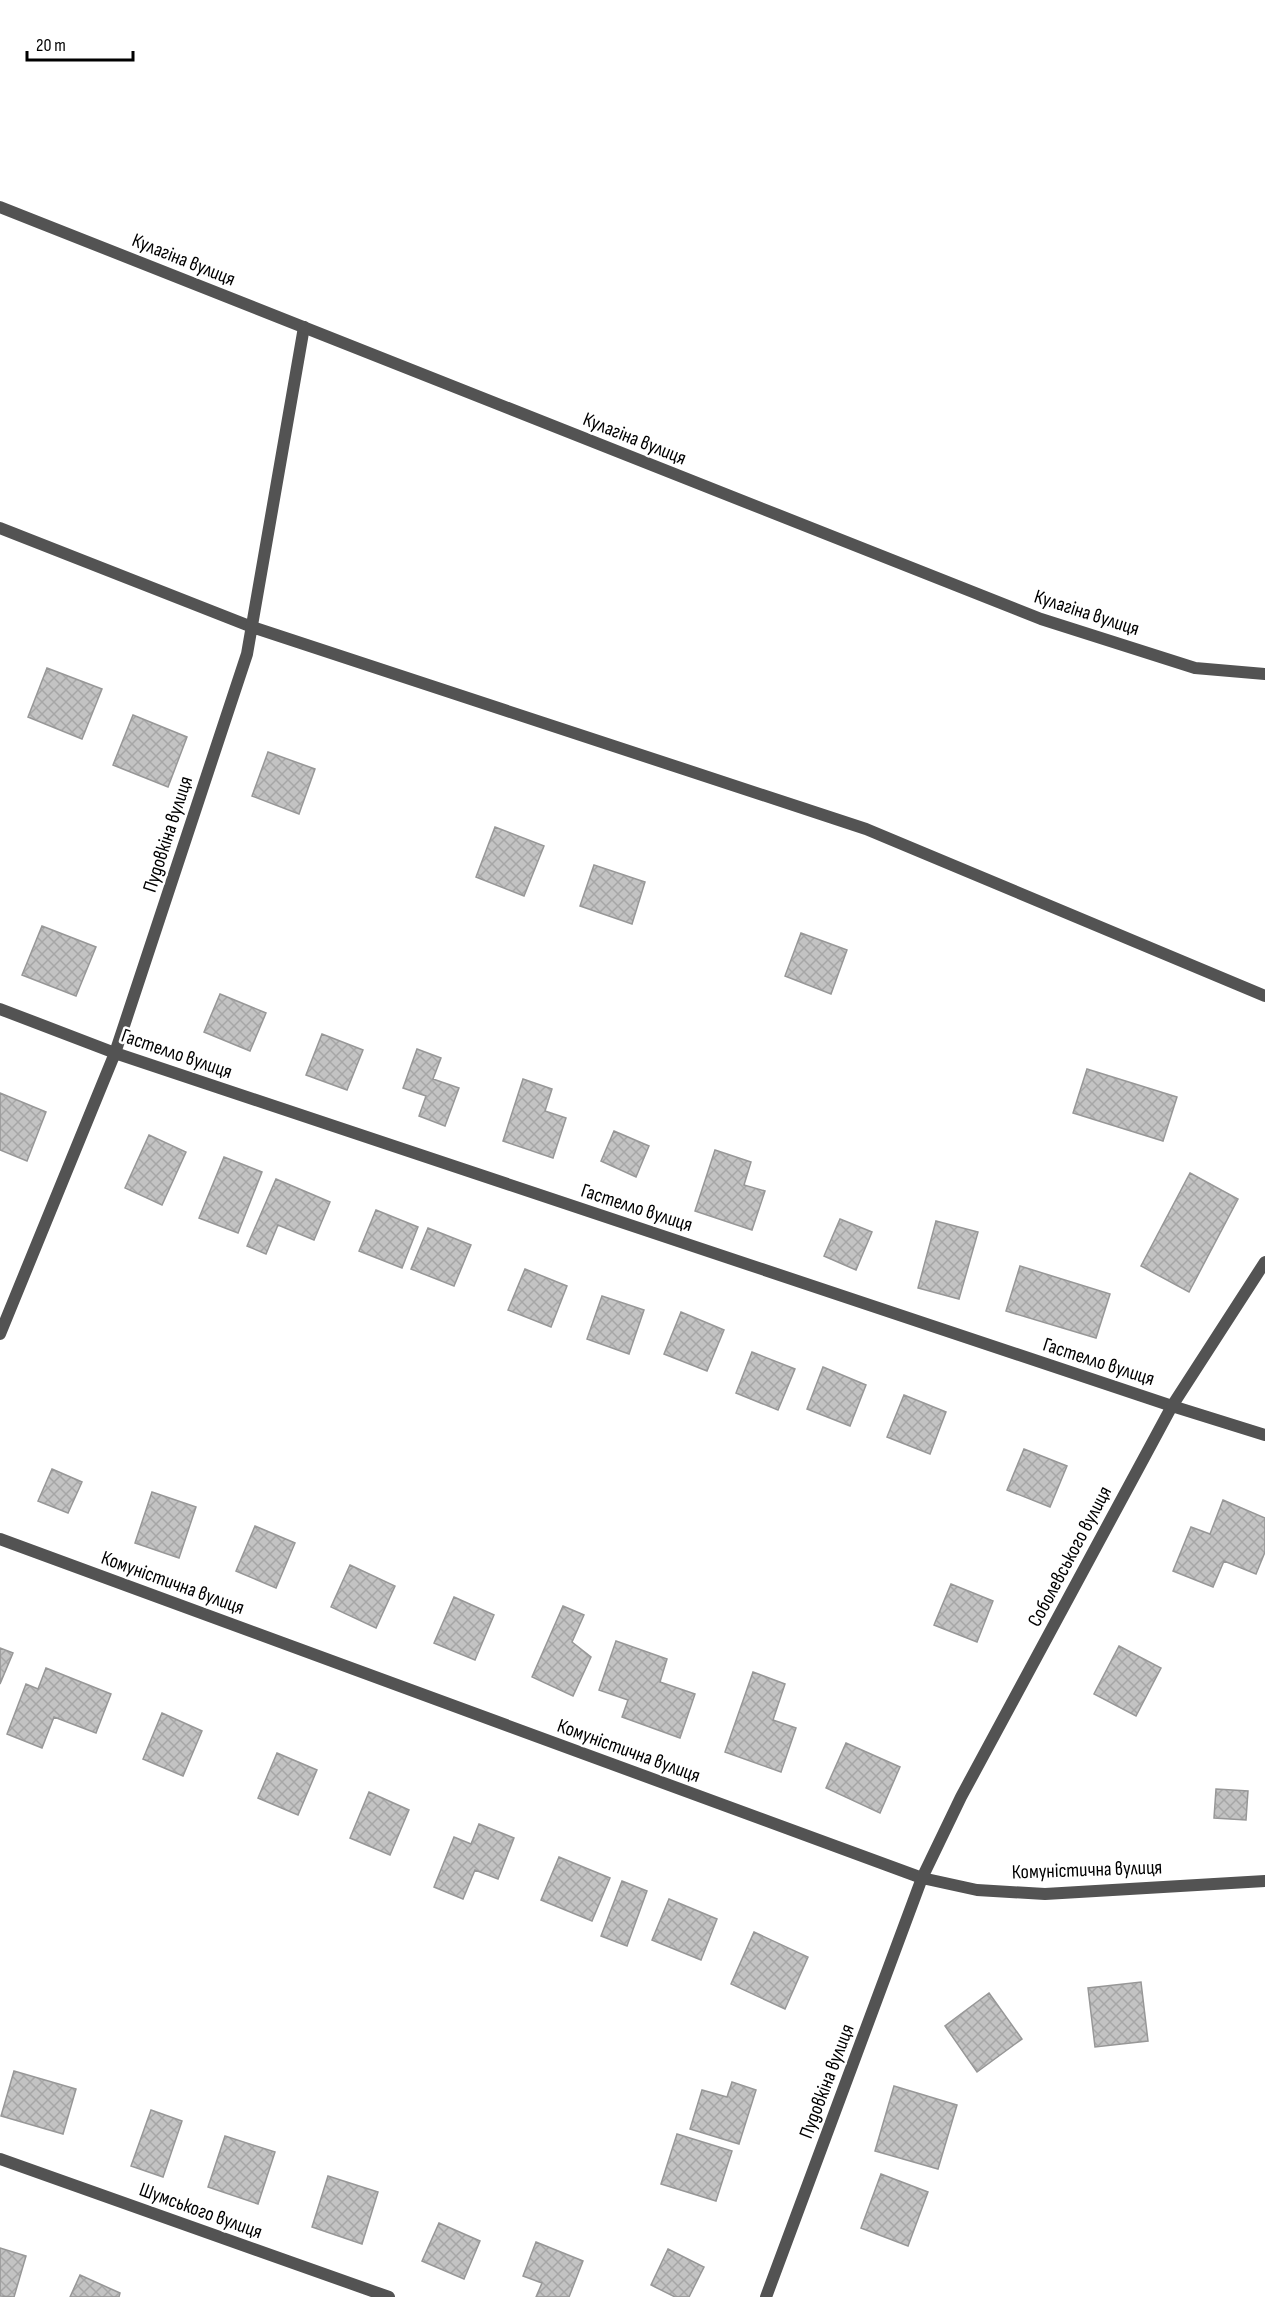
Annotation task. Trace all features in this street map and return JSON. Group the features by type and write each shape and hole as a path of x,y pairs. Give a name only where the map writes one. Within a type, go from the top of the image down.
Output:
{"street":[{"name":"Кулагіна вулиця","path":"0,207 1041,619 1195,668 1265,674"},
{"name":"Пудовкіна вулиця","path":"0,1334 114,1053 247,654 304,327"},
{"path":"0,528 252,627 866,829 1265,996"},
{"name":"Гастелло вулиця","path":"0,1009 114,1053 1265,1435"},
{"name":"Соболевського вулиця","path":"922,1878 961,1797 1172,1406 1265,1262"},
{"name":"Комуністична вулиця","path":"0,1539 922,1878 977,1890 1045,1894 1265,1881"},
{"name":"Пудовкіна вулиця","path":"766,2297 922,1878"},
{"name":"Шумського вулиця","path":"0,2159 389,2297"}],"building":[{"path":"47,668 102,689 82,739 28,717"},
{"path":"133,715 187,737 168,787 113,765"},
{"path":"268,752 315,769 299,814 252,796"},
{"path":"495,827 544,846 524,896 476,877"},
{"path":"594,865 645,882 632,924 580,906"},
{"path":"42,926 96,947 76,996 22,975"},
{"path":"801,933 847,950 831,994 785,976"},
{"path":"220,994 266,1013 250,1051 204,1032"},
{"path":"322,1034 363,1050 347,1090 306,1075"},
{"path":"417,1049 441,1058 433,1079 459,1088 445,1126 419,1116 426,1096 403,1088"},
{"path":"1087,1069 1177,1097 1163,1141 1073,1113"},
{"path":"523,1079 552,1089 545,1111 566,1118 553,1158 503,1141"},
{"path":"0,1093 46,1112 27,1161 0,1150"},
{"path":"614,1131 649,1146 636,1177 601,1161"},
{"path":"149,1135 186,1152 162,1205 125,1188"},
{"path":"715,1150 751,1162 744,1185 765,1191 752,1230 695,1211"},
{"path":"224,1157 262,1172 238,1233 199,1218"},
{"path":"1190,1173 1238,1199 1189,1292 1141,1266"},
{"path":"276,1179 330,1202 314,1240 278,1225 266,1254 247,1246"},
{"path":"376,1210 418,1227 402,1268 359,1251"},
{"path":"840,1219 872,1232 856,1270 824,1256"},
{"path":"936,1221 978,1232 959,1299 918,1288"},
{"path":"428,1228 471,1245 454,1286 411,1269"},
{"path":"1020,1266 1110,1294 1096,1338 1006,1311"},
{"path":"525,1269 567,1286 551,1327 508,1310"},
{"path":"602,1296 644,1310 629,1354 587,1339"},
{"path":"681,1312 724,1330 707,1371 664,1354"},
{"path":"752,1352 795,1369 778,1410 736,1393"},
{"path":"823,1367 866,1385 850,1426 807,1409"},
{"path":"904,1395 946,1412 930,1454 887,1437"},
{"path":"1024,1449 1067,1466 1050,1507 1007,1490"},
{"path":"52,1469 82,1482 68,1513 38,1501"},
{"path":"152,1492 196,1507 179,1558 135,1543"},
{"path":"1223,1500 1265,1518 1265,1552 1256,1574 1224,1561 1213,1587 1173,1571 1191,1527 1210,1534"},
{"path":"255,1526 295,1543 276,1588 236,1571"},
{"path":"350,1565 395,1586 376,1628 331,1607"},
{"path":"951,1584 993,1601 977,1642 934,1625"},
{"path":"454,1597 494,1615 475,1660 434,1643"},
{"path":"563,1606 584,1615 572,1642 591,1657 573,1696 532,1677"},
{"path":"616,1641 667,1659 660,1682 695,1694 680,1738 622,1717 628,1700 599,1690"},
{"path":"1119,1646 1161,1668 1136,1716 1094,1694"},
{"path":"0,1648 13,1653 0,1684"},
{"path":"46,1668 111,1694 96,1733 54,1717 42,1748 7,1734 26,1684 38,1689"},
{"path":"753,1672 785,1684 773,1720 796,1728 781,1772 725,1752"},
{"path":"162,1713 202,1731 183,1776 143,1759"},
{"path":"846,1743 900,1767 880,1813 826,1788"},
{"path":"277,1753 317,1770 298,1815 258,1798"},
{"path":"1216,1789 1248,1791 1246,1820 1214,1818"},
{"path":"369,1792 409,1810 390,1855 350,1838"},
{"path":"479,1824 514,1838 498,1879 475,1870 463,1899 434,1887 454,1837 471,1844"},
{"path":"559,1857 610,1878 592,1921 541,1900"},
{"path":"622,1881 647,1891 627,1946 601,1936"},
{"path":"669,1899 717,1919 701,1960 652,1940"},
{"path":"754,1932 808,1957 785,2009 731,1984"},
{"path":"1141,1982 1148,2041 1095,2047 1088,1988"},
{"path":"989,1993 1022,2039 977,2072 945,2026"},
{"path":"14,2071 76,2089 63,2134 1,2116"},
{"path":"732,2082 756,2090 739,2144 690,2129 702,2090 727,2097"},
{"path":"894,2086 957,2105 938,2169 875,2151"},
{"path":"151,2110 182,2121 163,2177 131,2166"},
{"path":"677,2134 732,2151 716,2201 661,2184"},
{"path":"225,2136 275,2152 258,2204 208,2187"},
{"path":"881,2174 928,2192 908,2246 861,2228"},
{"path":"328,2176 378,2192 362,2244 312,2227"},
{"path":"439,2223 480,2241 464,2279 422,2261"},
{"path":"536,2242 583,2261 569,2297 536,2297 542,2283 523,2276"},
{"path":"0,2248 26,2256 14,2297 0,2296"},
{"path":"668,2249 704,2267 689,2297 675,2297 651,2285"},
{"path":"80,2275 120,2293 119,2297 70,2297"}]}
